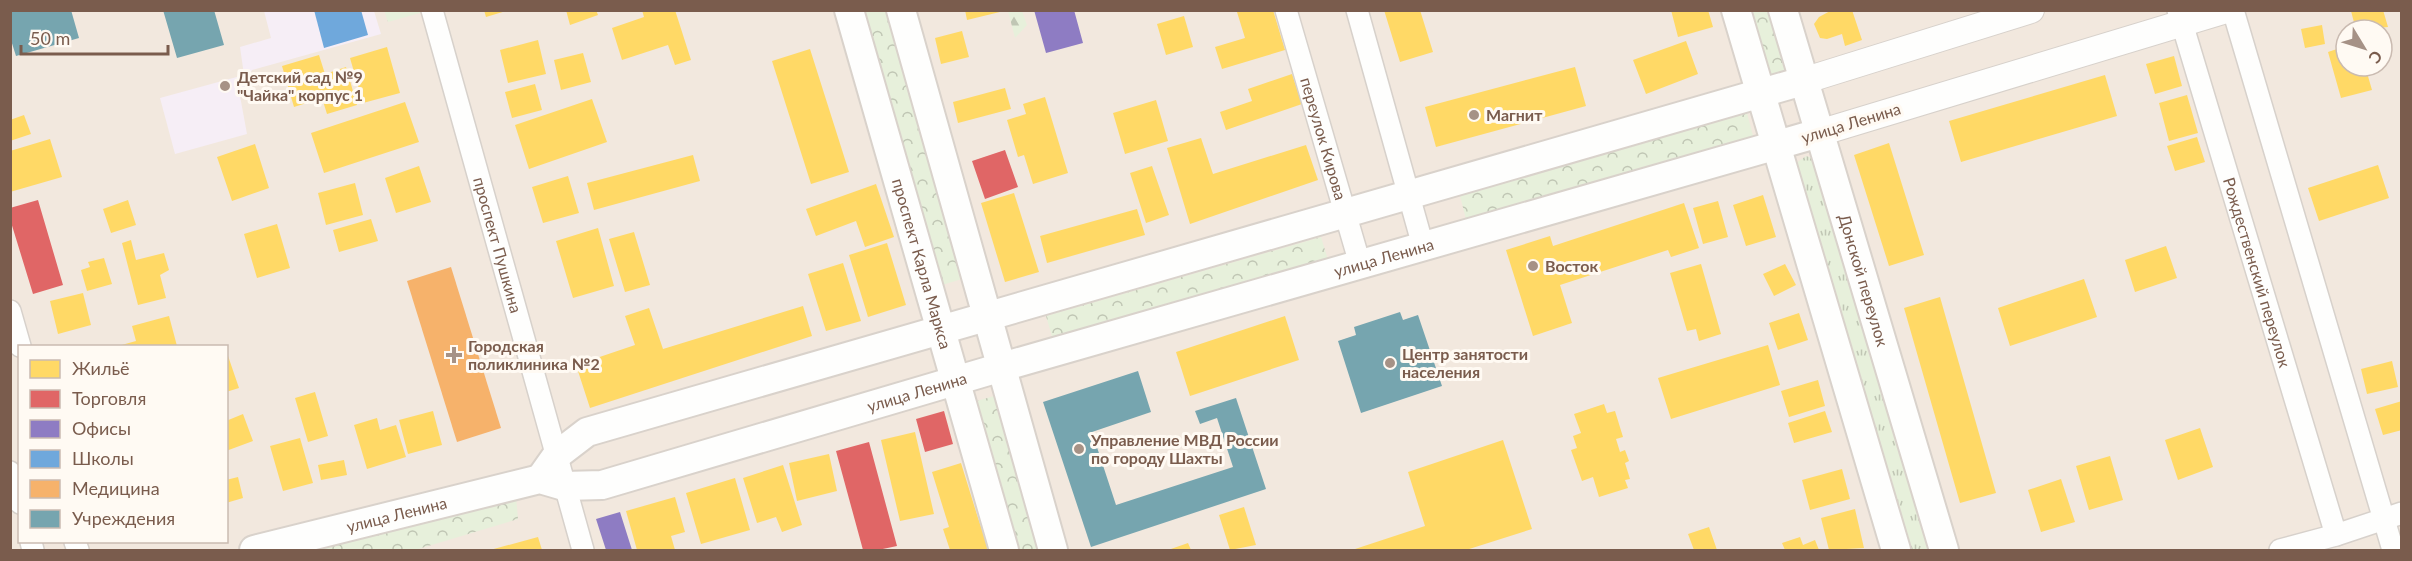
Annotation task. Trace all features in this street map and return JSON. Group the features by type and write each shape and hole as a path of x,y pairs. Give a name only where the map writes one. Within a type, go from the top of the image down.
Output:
{"main road":[{"name":"проспект Карла Маркса","path":"849,10 1004,550"},
{"path":"901,10 1053,550"},
{"path":"1736,10 1896,550"},
{"name":"Донской переулок","path":"1783,10 1944,550"},
{"path":"552,482 557,455 587,432 1803,81"},
{"name":"улица Ленина","path":"254,550 552,482 602,485 1002,367 1819,133"}],"street":[{"name":"проспект Пушкина","path":"432,10 543,413 557,455"},
{"name":"переулок Кирова","path":"1286,10 1360,264"},
{"path":"1357,10 1423,246"},
{"path":"1803,81 2031,10"},
{"name":"улица Ленина","path":"1819,133 2180,17 2226,10"},
{"path":"2233,10 2393,516 2394,550"},
{"name":"Рождественский переулок","path":"2180,17 2336,535"},
{"path":"10,311 20,345"},
{"path":"10,472 18,496"},
{"path":"552,482 583,550"},
{"path":"2280,550 2393,516"}],"shaded area":[{"path":"11,11 2401,11 2401,550 11,550"},
{"name":"Детский сад №9 \"Чайка\" корпус 1","path":"264,11 374,11 381,34 252,70 240,96 247,134 175,154 160,98 244,75 240,47 271,38"}],"green space":[{"path":"384,10 427,11 388,22"},
{"path":"860,11 889,11 965,278 939,286"},
{"path":"1008,11 1022,11 1027,25 1015,38"},
{"path":"1744,11 1774,11 1787,69 1781,76 1769,76"},
{"path":"1747,113 1755,143 1467,223 1460,196"},
{"path":"1806,156 1812,158 1933,550 1903,550 1795,164"},
{"path":"1321,237 1329,263 1054,343 1046,316"},
{"path":"1001,394 1046,550 1010,550 970,403"},
{"path":"516,496 518,519 415,550 317,550"}],"building: Жильё":[{"path":"484,10 506,10 506,11 486,17"},
{"path":"566,10 596,10 598,15 570,25"},
{"path":"642,10 675,10 691,60 675,65 668,45 622,60 612,28 644,17"},
{"path":"965,10 1004,10 1004,11 967,20"},
{"path":"1273,10 1285,50 1222,69 1215,47 1245,38 1237,12"},
{"path":"1384,10 1420,10 1433,52 1400,62"},
{"path":"1671,10 1708,10 1713,27 1678,37"},
{"path":"1832,10 1852,10 1862,40 1845,46 1842,34 1827,39 1820,38 1814,24 1819,17"},
{"path":"2383,10 2385,18 2353,18 2351,11"},
{"path":"1184,16 1193,47 1166,55 1157,24"},
{"path":"2322,25 2325,44 2305,48 2301,29"},
{"path":"962,31 969,57 941,64 935,38"},
{"path":"538,40 546,74 508,83 500,50"},
{"path":"1686,41 1698,74 1646,94 1633,60"},
{"path":"387,47 400,93 363,103 350,58"},
{"path":"810,49 849,172 811,184 772,61"},
{"path":"2334,50 2334,73 2328,52"},
{"path":"583,53 591,82 561,90 554,60"},
{"path":"319,55 325,74 346,67 357,105 327,114 322,98 294,107 282,66"},
{"path":"2174,56 2182,86 2155,94 2146,64"},
{"path":"1575,67 1586,106 1436,147 1425,107"},
{"path":"1292,74 1302,104 1226,130 1220,112 1252,101 1248,89"},
{"path":"2105,75 2117,116 1961,162 1949,121"},
{"path":"2335,78 2368,78 2372,90 2341,98"},
{"path":"535,84 542,110 512,118 505,92"},
{"path":"1005,88 1011,109 958,123 953,102"},
{"path":"2187,95 2198,133 2169,141 2159,103"},
{"path":"1045,97 1068,173 1033,184 1024,155 1018,157 1007,120 1026,114 1023,104"},
{"path":"592,99 607,142 529,169 515,125"},
{"path":"1156,100 1168,141 1125,154 1113,113"},
{"path":"405,102 419,142 324,173 311,133"},
{"path":"24,115 31,134 10,141 10,120"},
{"path":"2197,137 2205,162 2175,171 2167,146"},
{"path":"1201,138 1213,174 1306,145 1318,180 1190,224 1167,148"},
{"path":"50,139 62,177 10,192 10,151"},
{"path":"1889,143 1924,255 1889,266 1854,155"},
{"path":"255,144 269,188 232,201 217,157"},
{"path":"693,155 700,181 594,210 587,183"},
{"path":"2378,165 2389,198 2319,221 2308,188"},
{"path":"419,166 431,202 396,213 385,178"},
{"path":"1152,166 1169,215 1146,223 1130,173"},
{"path":"568,176 579,213 543,223 532,187"},
{"path":"355,183 363,215 326,225 318,193"},
{"path":"876,184 894,237 865,247 856,221 816,236 806,209"},
{"path":"1014,193 1039,272 1005,282 981,203"},
{"path":"1763,195 1776,237 1746,246 1733,205"},
{"path":"128,200 136,225 111,233 103,209"},
{"path":"1718,201 1728,237 1703,244 1693,208"},
{"path":"1684,203 1699,248 1671,257 1668,250 1560,285 1572,323 1533,336 1506,250 1550,236 1553,246"},
{"path":"1137,209 1145,235 1047,263 1040,236"},
{"path":"371,219 378,241 339,252 333,230"},
{"path":"277,224 290,268 257,278 244,234"},
{"path":"598,228 614,286 573,298 556,241"},
{"path":"634,232 650,285 625,292 609,239"},
{"path":"131,240 136,260 164,253 169,270 160,275 166,298 138,305 122,243"},
{"path":"887,243 906,305 868,317 849,255"},
{"path":"2166,246 2177,278 2135,292 2125,260"},
{"path":"104,258 112,284 87,291 81,270 90,267 88,262"},
{"path":"843,263 861,321 826,331 808,274"},
{"path":"1701,264 1721,334 1699,341 1696,329 1687,331 1670,273"},
{"path":"1785,264 1796,285 1774,296 1763,274"},
{"path":"2084,279 2097,317 2010,346 1998,308"},
{"path":"83,293 91,325 58,334 50,301"},
{"path":"1940,297 1996,493 1960,503 1904,308"},
{"path":"803,306 812,336 590,408 576,365 635,345 625,316 649,308 663,349"},
{"path":"1799,313 1808,340 1778,350 1769,323"},
{"path":"169,316 177,345 122,345 136,341 132,326"},
{"path":"1285,316 1299,360 1190,396 1176,352"},
{"path":"1768,345 1780,385 1671,419 1658,378"},
{"path":"228,356 239,388 228,391"},
{"path":"2392,361 2398,387 2367,394 2361,369"},
{"path":"1818,380 1825,406 1789,417 1781,391"},
{"path":"315,392 328,436 308,442 295,398"},
{"path":"2402,401 2402,430 2383,435 2375,409"},
{"path":"1604,404 1607,413 1615,411 1623,437 1616,439 1620,452 1625,450 1629,461 1625,463 1630,479 1625,480 1628,488 1599,497 1593,477 1582,481 1571,450 1577,448 1573,436 1581,433 1574,414"},
{"path":"433,411 442,445 408,454 399,420"},
{"path":"1825,411 1832,432 1794,443 1788,423"},
{"path":"243,414 253,441 228,450 228,420"},
{"path":"377,418 380,430 396,425 406,457 367,469 354,425"},
{"path":"2200,428 2213,467 2178,480 2165,440"},
{"path":"915,432 934,514 900,521 881,440"},
{"path":"300,438 313,483 283,491 270,446"},
{"path":"1503,440 1532,529 1466,550 1352,550 1425,526 1408,472"},
{"path":"829,454 837,491 797,501 789,463"},
{"path":"2110,456 2123,500 2089,510 2076,466"},
{"path":"344,460 347,475 321,480 318,465"},
{"path":"961,463 989,550 950,550 943,529 949,527 932,472"},
{"path":"783,465 802,525 782,532 776,517 757,523 743,478"},
{"path":"1842,469 1850,499 1810,510 1802,480"},
{"path":"238,477 243,498 228,502 228,480"},
{"path":"735,478 750,530 701,544 686,493"},
{"path":"2061,479 2075,522 2041,532 2028,490"},
{"path":"675,497 685,532 671,536 675,550 637,550 626,511"},
{"path":"1244,507 1256,545 1230,550 1219,515"},
{"path":"1855,509 1864,548 1829,550 1821,518"},
{"path":"1709,527 1717,550 1694,550 1688,534"},
{"path":"538,537 542,550 490,550"},
{"path":"1800,537 1803,545 1815,540 1819,550 1785,550 1782,543"},
{"path":"1188,543 1191,550 1168,550"}],"building: Торговля":[{"path":"1005,150 1018,187 985,199 972,161"},
{"path":"38,200 63,285 33,294 10,219 10,208"},
{"path":"944,411 953,444 925,452 916,419"},
{"path":"869,442 897,546 878,550 863,550 836,451"}],"building: Офисы":[{"path":"1034,10 1074,10 1083,43 1046,53"},
{"path":"620,512 632,550 606,550 596,519"}],"building: Школы":[{"path":"314,10 361,10 368,35 324,48"}],"building: Медицина":[{"name":"Городская поликлиника №2","path":"451,267 501,428 457,442 407,281"}],"building: Учреждения":[{"path":"10,10 71,10 79,38 16,56 10,37"},
{"path":"163,10 214,10 224,45 177,58"},
{"name":"Центр занятости населения","path":"1400,312 1403,320 1418,315 1442,386 1361,413 1338,341 1356,335 1354,327"},
{"name":"Управление МВД России по городу Шахты","path":"1138,371 1151,412 1092,432 1116,505 1233,467 1217,418 1200,424 1195,411 1236,398 1266,489 1091,547 1043,402"}],"place":[{"name":"Детский сад №9 \"Чайка\" корпус 1","path":"225,86"},
{"name":"Магнит","path":"1474,115"},
{"name":"Восток","path":"1533,266"},
{"name":"Городская поликлиника №2","path":"454,355"},
{"name":"Центр занятости населения","path":"1390,363"},
{"name":"Управление МВД России по городу Шахты","path":"1079,449"}]}
